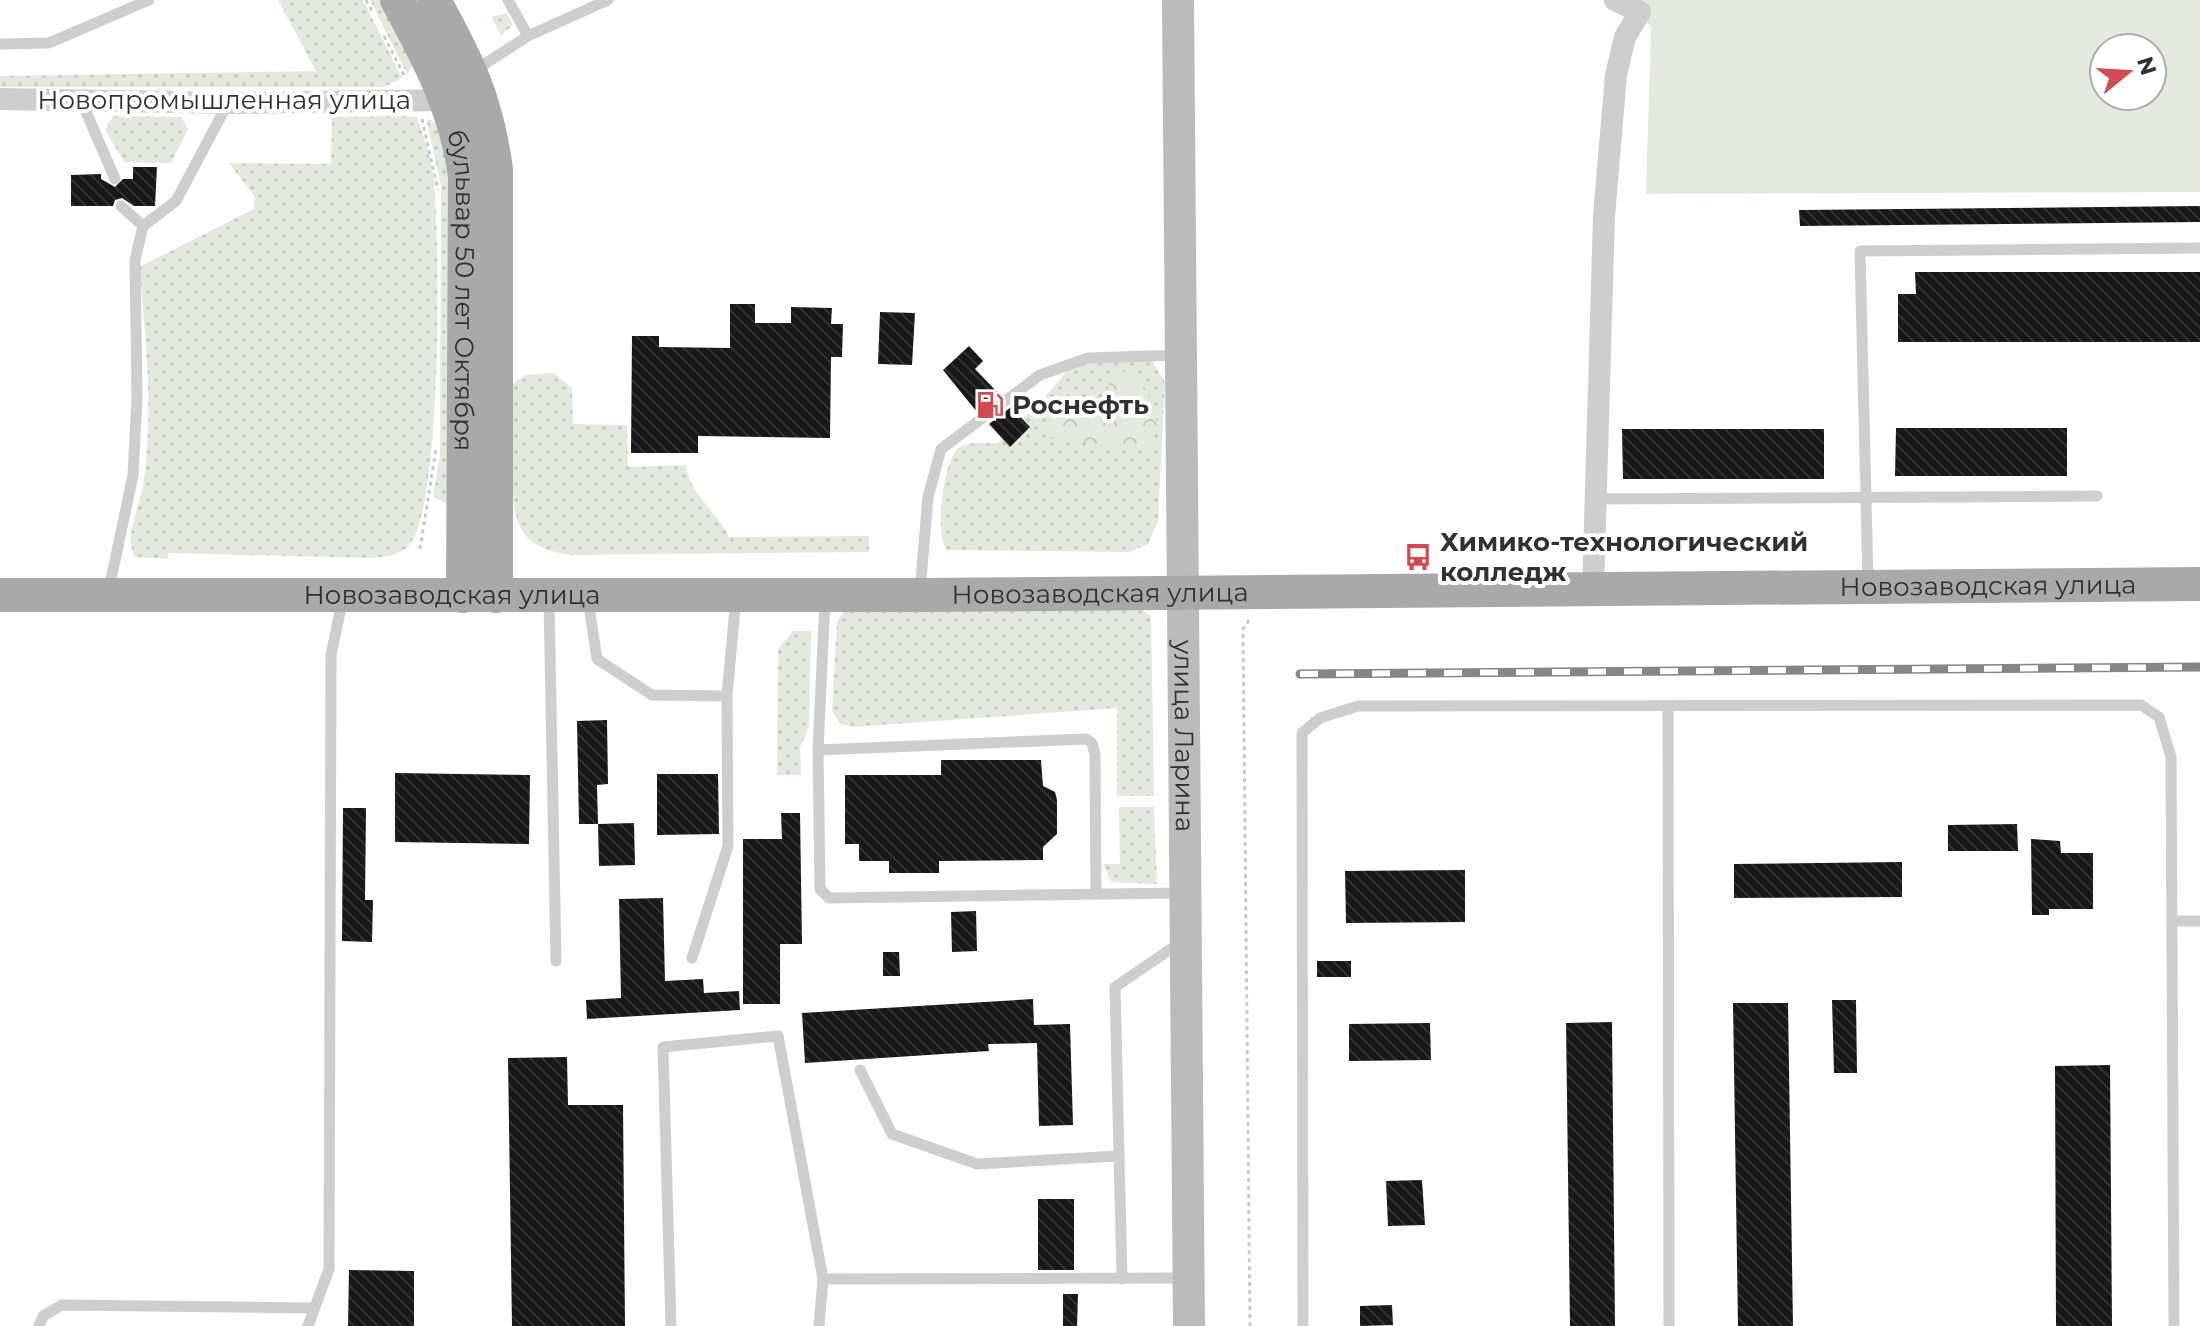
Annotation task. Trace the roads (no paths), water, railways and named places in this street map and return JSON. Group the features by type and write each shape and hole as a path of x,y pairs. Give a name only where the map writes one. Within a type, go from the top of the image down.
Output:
{"main road":[{"name":"бульвар 50 лет Октября","path":"434,0 473,72 490,122 497,180 480,497 463,596"},
{"name":"бульвар 50 лет Октября","path":"383,13 432,100 460,141 465,177 480,497 496,596"},
{"name":"Новозаводская улица","path":"0,595 825,596 2200,584"}],"street":[{"name":"улица Ларина","path":"1178,0 1189,1326"},
{"path":"1593,590 1604,216 1616,75 1625,37 1640,12 1615,0"},
{"name":"Новопромышленная улица","path":"0,99 228,103 432,100"}],"lane":[{"path":"0,44 49,43 149,0"},
{"path":"508,0 528,36"},
{"path":"572,13 575,0"},
{"path":"473,72 528,36 572,13 608,0"},
{"path":"81,100 115,179"},
{"path":"108,594 133,475 137,398 135,260 143,226 176,201 228,103"},
{"path":"121,206 143,226"},
{"path":"1868,586 1860,251 2200,248"},
{"path":"920,595 928,497 941,449 1040,375 1088,358 1181,355"},
{"path":"1596,499 2097,496"},
{"path":"308,1326 312,1308 329,1269 331,655 344,594"},
{"path":"549,596 556,961"},
{"path":"587,596 597,659 652,695 727,696"},
{"path":"692,958 728,846 727,696 736,596"},
{"path":"825,596 818,750 820,889 825,897 1186,893"},
{"path":"1303,1326 1302,733 1320,718 1358,706 2141,705 2159,717 2171,757 2174,1326"},
{"path":"1668,707 1669,1326"},
{"path":"818,750 1086,739 1092,743 1095,755 1096,894"},
{"path":"2172,921 2200,921"},
{"path":"1122,1279 1115,987 1186,938"},
{"path":"671,1326 663,1047 778,1036 823,1279 819,1326"},
{"path":"860,1070 892,1134 977,1164 1118,1156"},
{"path":"823,1279 1188,1278"},
{"path":"39,1326 43,1316 62,1305 312,1308"}],"railway":[{"path":"1300,674 2200,667"}],"place":[{"name":"Роснефть","path":"990,405"},
{"name":"Химико-технологический колледж","path":"1418,557"}]}
